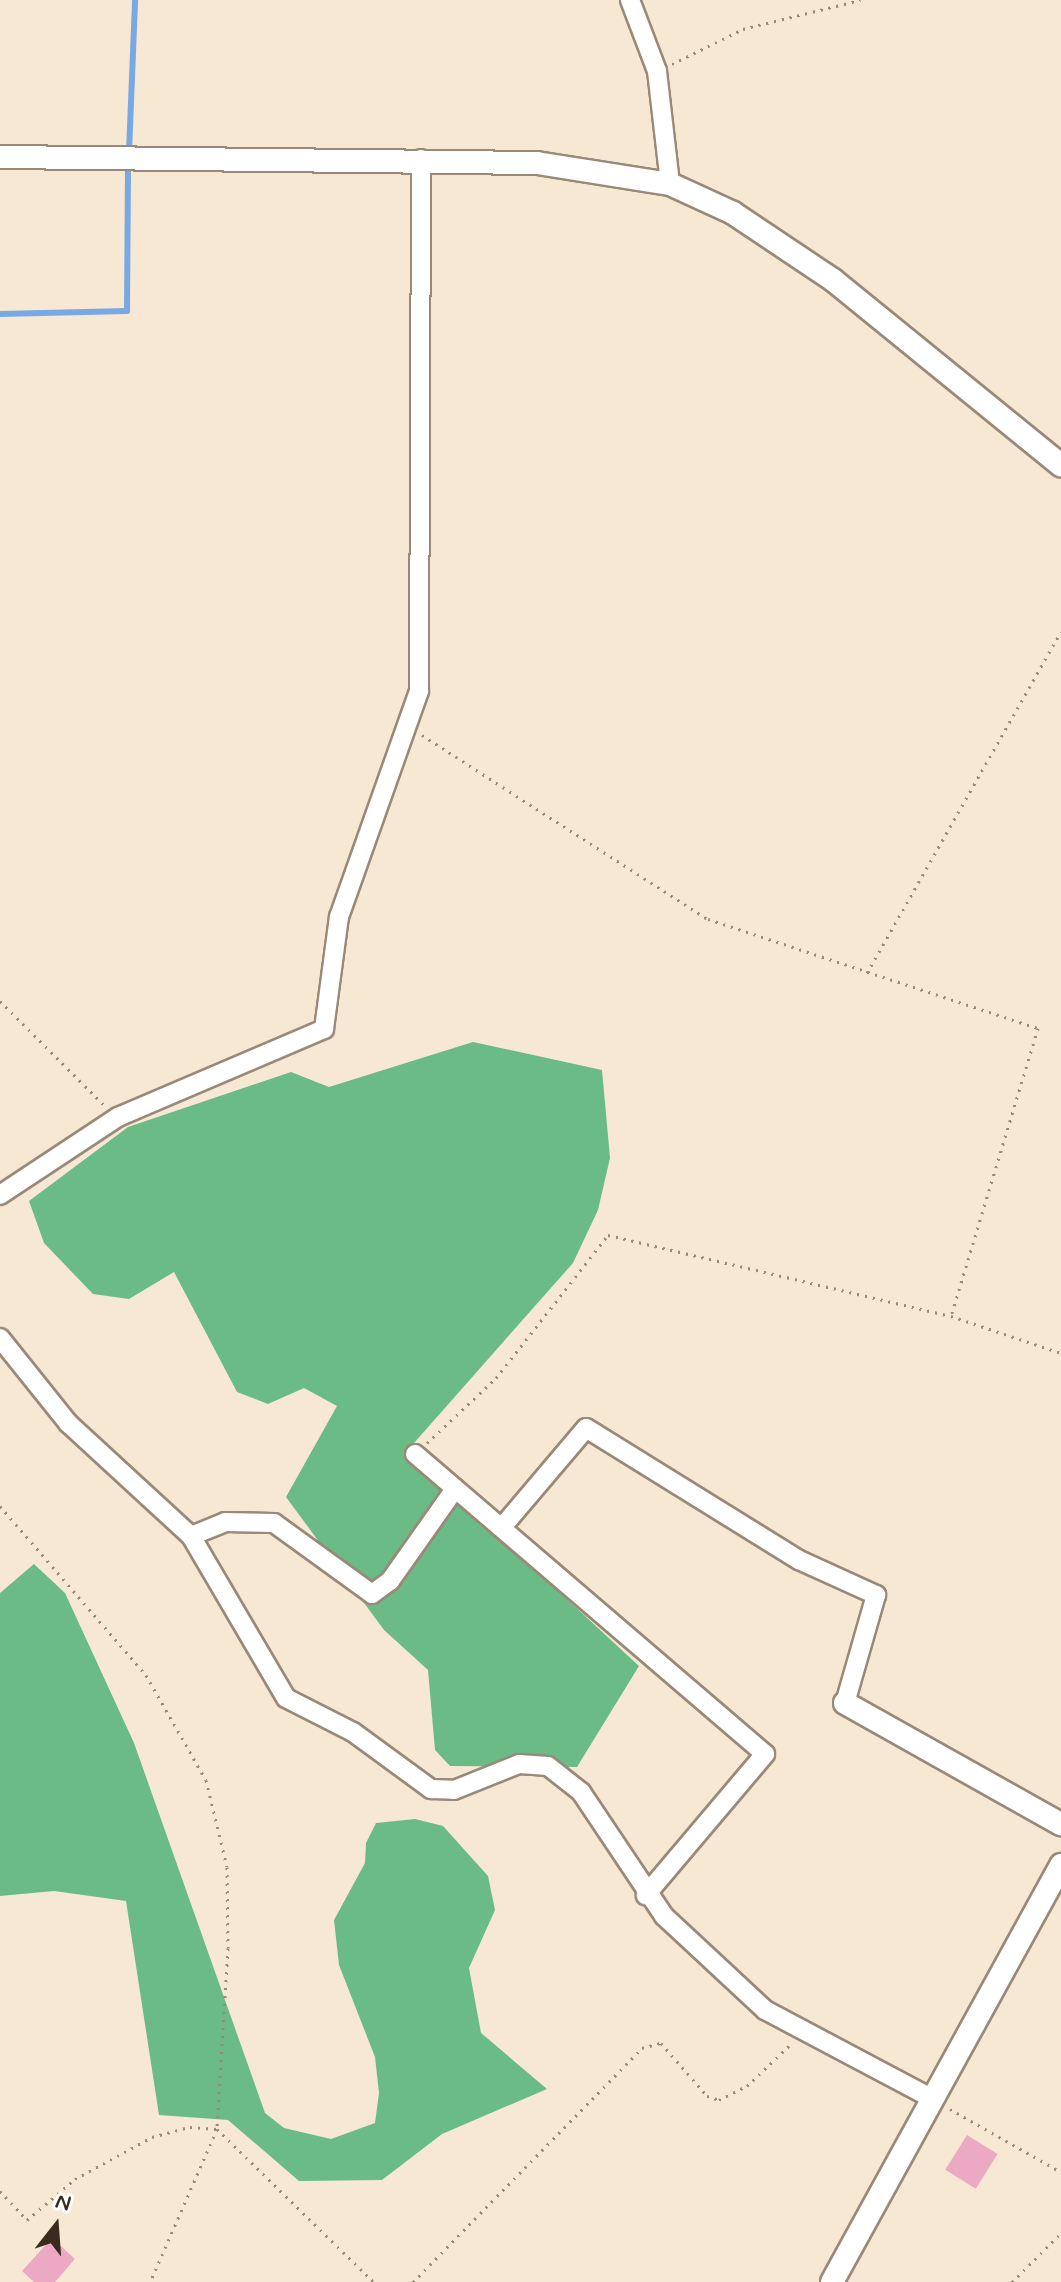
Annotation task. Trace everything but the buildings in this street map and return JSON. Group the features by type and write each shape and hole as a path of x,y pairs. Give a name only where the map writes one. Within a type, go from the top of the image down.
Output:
{"street":[{"path":"630,0 657,71 670,184"},
{"path":"0,157 421,159 537,163 670,184 733,213 833,280 1061,465"},
{"path":"0,1195 118,1117 324,1029 339,917 410,726 419,691 421,159"},
{"path":"0,1338 68,1423 191,1536 245,1634 286,1698 301,1710 353,1732 431,1789 454,1790 519,1764 548,1766 581,1792 646,1895 765,2010 802,2034 933,2099"},
{"path":"503,1526 586,1428 799,1560 876,1595 845,1703 1061,1824"},
{"path":"415,1454 503,1526 765,1754 646,1895"},
{"path":"191,1536 225,1522 274,1523 372,1594 390,1581 455,1489"},
{"path":"832,2282 1061,1865"}],"path":[{"path":"657,71 743,29 860,0"},
{"path":"867,973 1061,632"},
{"path":"410,726 708,919 1038,1028 951,1316"},
{"path":"0,1001 118,1117"},
{"path":"415,1454 496,1378 608,1235 951,1316 1061,1353"},
{"path":"0,1506 146,1675 206,1780 227,1867 228,1948 217,2129 150,2282"},
{"path":"413,2282 642,2048 661,2043 707,2096 719,2100 747,2086 802,2034"},
{"path":"933,2099 1061,2172"},
{"path":"0,2191 27,2220 75,2179 152,2137 190,2127 217,2129 374,2282"},
{"path":"1012,2282 1061,2233"}],"green space":[{"path":"473,1042 602,1070 610,1158 598,1210 573,1263 407,1451 639,1666 577,1767 450,1766 435,1750 428,1670 384,1630 286,1497 337,1406 304,1388 268,1404 237,1392 174,1272 129,1299 93,1294 44,1243 29,1201 128,1127 291,1072 329,1087"},
{"path":"34,1564 65,1593 134,1743 265,2113 284,2128 331,2139 375,2123 379,2093 375,2057 339,1965 334,1920 365,1863 366,1843 376,1823 415,1819 443,1826 488,1876 495,1910 469,1968 481,2033 547,2089 442,2134 382,2180 299,2181 228,2120 159,2115 126,1901 54,1891 0,1896 0,1593"}],"waterway":[{"path":"129,152 135,0"},
{"path":"0,314 127,311 128,163"}]}
